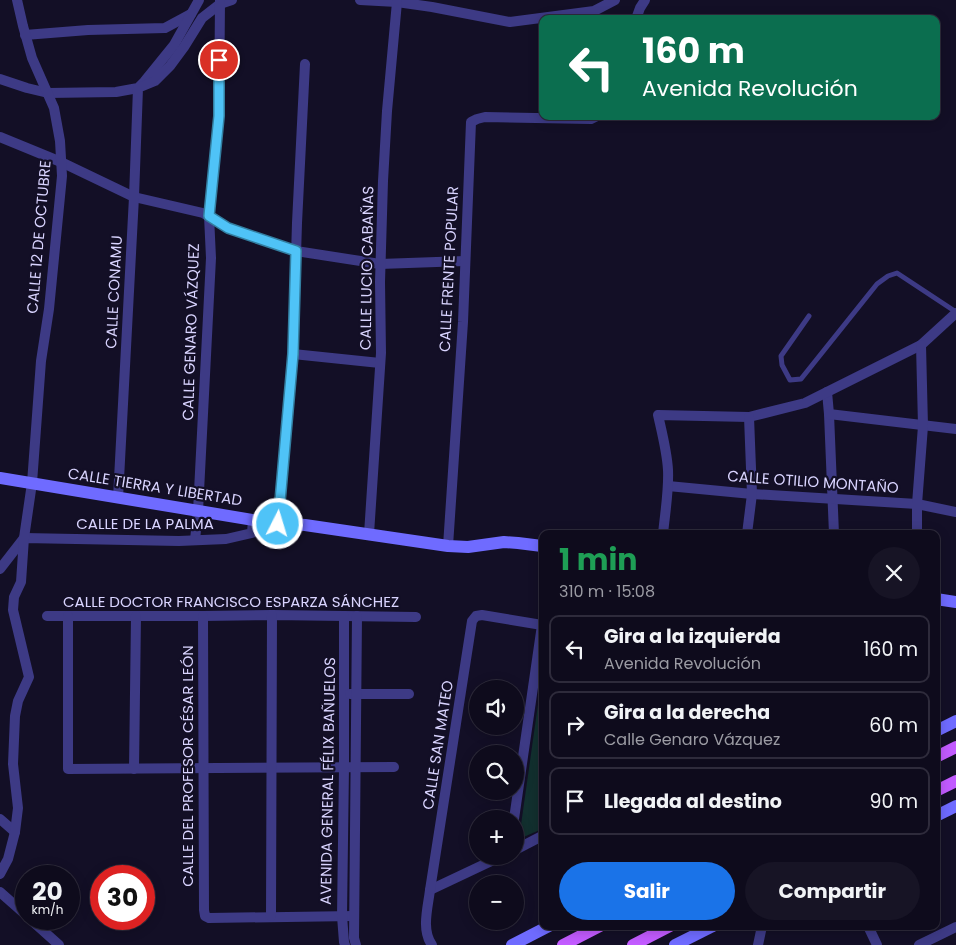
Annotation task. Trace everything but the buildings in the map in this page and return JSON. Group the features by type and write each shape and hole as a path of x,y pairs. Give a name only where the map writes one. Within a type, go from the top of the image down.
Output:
{"main road":[{"path":"940,755 956,747"},
{"path":"940,789 956,781"},
{"path":"563,945 592,930"},
{"path":"633,945 662,930"}],"street":[{"name":"CALLE 12 DE OCTUBRE","path":"0,874 8,859 15,832 18,808 13,764 15,716 18,701 29,677 13,610 14,597 21,582 24,538 32,484 41,361 49,309 62,176 60,141 54,108 32,58 17,0"},
{"path":"138,88 174,45 199,0"},
{"path":"0,79 48,93 116,92 138,88 155,81 170,66 202,18 220,2 232,0"},
{"path":"360,0 398,2 510,22 539,18"},
{"path":"563,15 594,11 615,0"},
{"path":"637,15 645,0"},
{"name":"CALLE GENARO VÁZQUEZ","path":"195,540 212,258 209,216 219,116 220,2"},
{"name":"CALLE LUCIO CABAÑAS","path":"369,534 380,363 382,181 386,111 398,2"},
{"path":"25,35 88,30 165,28 191,13"},
{"path":"278,524 293,354 304,64"},
{"name":"CALLE CONAMU","path":"118,498 138,88"},
{"name":"CALLE FRENTE POPULAR","path":"448,546 463,322 471,122 485,117 539,118"},
{"path":"0,137 61,162 134,197 203,213 228,228 296,251 380,264 465,260"},
{"path":"663,530 668,486 666,455 658,415 749,417 805,403 921,344 956,313"},
{"path":"917,530 923,426 921,344"},
{"path":"293,354 380,363"},
{"path":"827,392 834,530"},
{"path":"829,414 956,430"},
{"path":"748,530 752,494 749,417"},
{"name":"CALLE TIERRA Y LIBERTAD","path":"0,478 278,524 305,525 448,546 504,542 539,546"},
{"name":"CALLE OTILIO MONTAÑO","path":"668,486 752,494 917,504 956,512"},
{"name":"CALLE DE LA PALMA","path":"24,538 226,539 252,533 253,520"},
{"path":"0,569 24,538"},
{"path":"940,600 956,602"},
{"path":"272,615 271,916 354,916"},
{"name":"CALLE DOCTOR FRANCISCO ESPARZA SÁNCHEZ","path":"47,616 272,615 416,617"},
{"name":"CALLE SAN MATEO","path":"432,945 426,928 430,890 472,621 476,616 482,615 539,624"},
{"path":"68,616 68,769 394,767"},
{"path":"134,769 136,616"},
{"name":"CALLE DEL PROFESOR CÉSAR LEÓN","path":"203,616 205,916 209,918 271,916"},
{"name":"AVENIDA GENERAL FÉLIX BAÑUELOS","path":"344,616 342,916 345,945"},
{"name":"AVENIDA GENERAL FÉLIX BAÑUELOS","path":"356,945 354,938 354,916 357,616"},
{"path":"515,810 539,646"},
{"path":"344,694 409,694"},
{"path":"940,729 956,721"},
{"path":"940,814 956,806"},
{"path":"0,819 15,832"},
{"path":"524,845 539,838"},
{"path":"430,890 483,865"},
{"path":"0,892 15,905"},
{"path":"918,945 956,927"},
{"path":"42,930 57,944"},
{"path":"512,945 541,930"},
{"path":"675,945 705,930"},
{"path":"758,945 761,930"},
{"path":"870,930 877,945"}],"lane":[{"path":"809,316 781,356 782,365 790,380 801,379 877,284 888,276 897,274 956,313"}],"green space":[{"path":"539,697 539,830 524,837 523,810"}],"route":[{"path":"219,60 219,116 209,216 228,228 296,251 293,354 278,524"}]}
